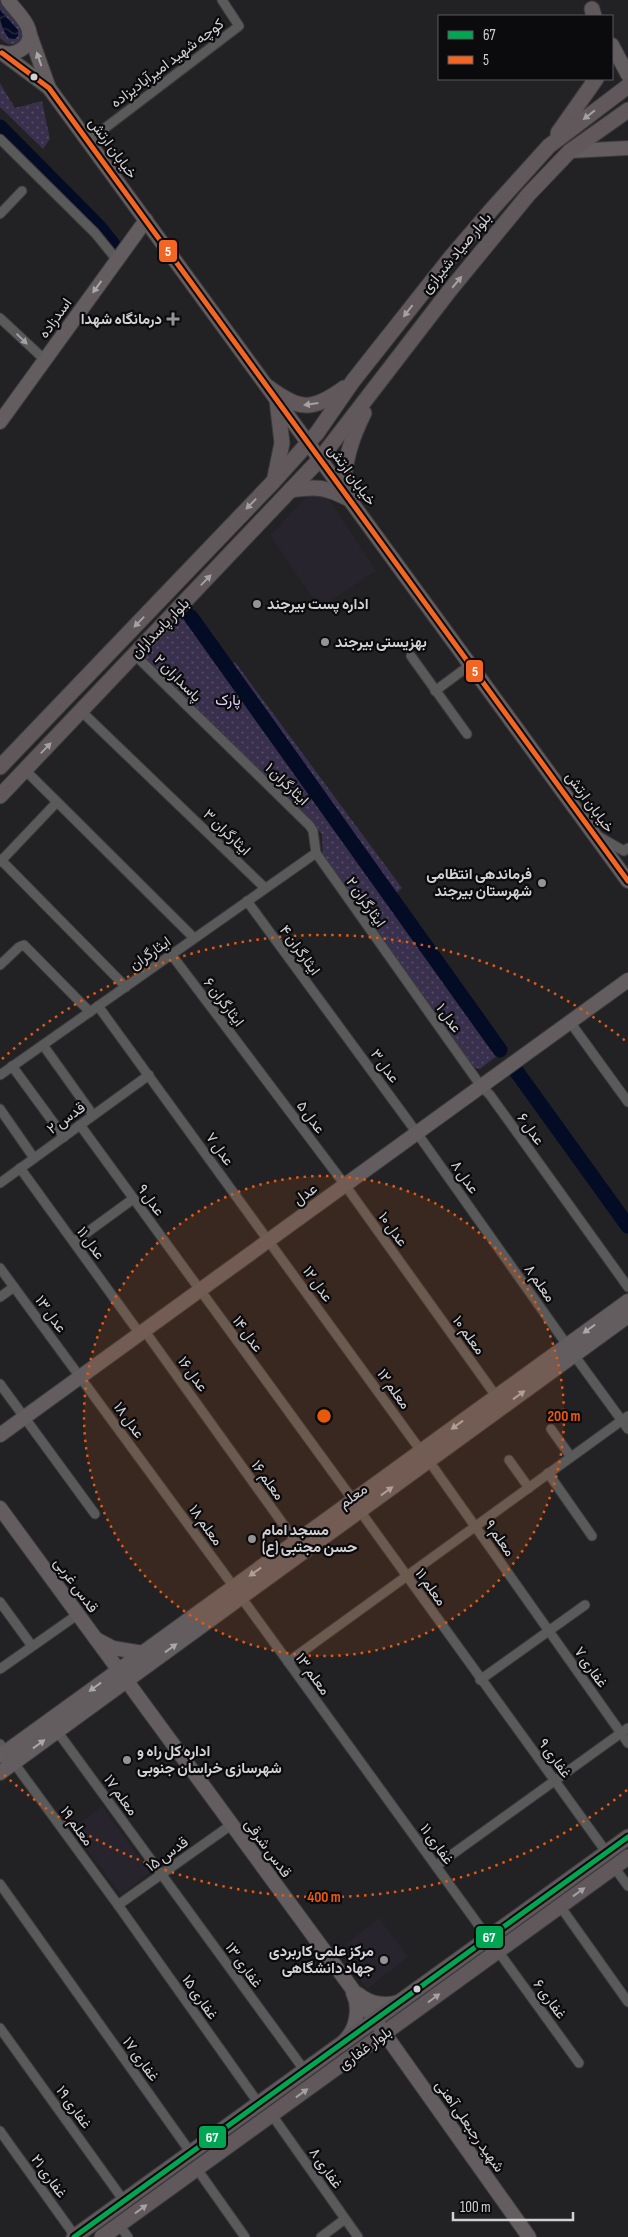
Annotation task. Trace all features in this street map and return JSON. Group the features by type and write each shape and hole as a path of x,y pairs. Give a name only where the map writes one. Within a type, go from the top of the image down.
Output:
{"main road":[{"path":"8,0 26,22 49,88"},
{"path":"1,52 10,54 18,52 25,47 29,39 29,30"},
{"path":"613,44 628,49"},
{"path":"613,46 628,76"},
{"path":"1,52 49,88"},
{"path":"549,146 595,80"},
{"name":"بلوار صیاد شیرازی","path":"308,442 353,381 451,257 549,146 628,86"},
{"name":"خیابان ارتش","path":"49,88 628,881"},
{"name":"بلوار صیاد شیرازی","path":"320,459 450,290 528,195 570,152 628,110"},
{"path":"570,152 628,148"},
{"name":"اسدزاده","path":"0,422 146,220"},
{"path":"291,490 314,486 329,488 346,495 344,470 354,434 382,379"},
{"path":"268,387 296,405 309,406 329,399 353,381"},
{"path":"274,481 280,461 282,443 277,400"},
{"name":"بلوار پاسداران","path":"0,767 274,481 308,442"},
{"name":"بلوار پاسداران","path":"0,796 320,459"},
{"name":"عدل","path":"0,1434 628,980"},
{"name":"معلم","path":"0,1773 5,1753 121,1676 425,1456 571,1350 628,1301"},
{"name":"معلم","path":"425,1456 496,1396 628,1316"},
{"name":"معلم","path":"5,1753 57,1731 121,1676 143,1653 237,1592 296,1542 356,1506"},
{"name":"قدس غربی","path":"0,1508 121,1676"},
{"path":"94,1638 113,1648 143,1653"},
{"name":"قدس شرقی","path":"121,1676 385,2034"},
{"name":"بلوار غفاری","path":"75,2237 628,1837"},
{"name":"بلوار غفاری","path":"102,2237 123,2231 197,2169 628,1857"},
{"path":"351,1988 362,1997 378,2003 393,2004 404,1999"},
{"path":"340,2045 349,2036 356,2017 356,1998 351,1988"},
{"name":"شهید رجبعلی آهنی","path":"385,2034 529,2237"}],"street":[{"name":"کوچه شهید امیرآبادیزاده","path":"88,141 239,26 222,0"},
{"path":"0,139 95,233 117,260"},
{"path":"0,214 22,191"},
{"path":"0,318 45,360"},
{"name":"پاسداران ۲","path":"135,655 224,742"},
{"path":"411,656 467,734"},
{"path":"435,691 470,665"},
{"name":"ایثارگران ۳","path":"81,711 265,888"},
{"name":"ایثارگران ۱","path":"224,742 310,826 313,832 316,853"},
{"path":"25,770 194,938"},
{"path":"57,802 0,860 126,987"},
{"path":"593,833 624,850 628,848"},
{"name":"ایثارگران","path":"0,1075 316,853"},
{"name":"ایثارگران ۲","path":"316,853 394,966"},
{"name":"ایثارگران ۴","path":"247,901 331,1015"},
{"path":"0,965 21,945 24,946 90,1012"},
{"name":"ایثارگران ۶","path":"172,954 256,1066"},
{"name":"عدل ۱","path":"394,966 481,1086"},
{"name":"عدل ۷","path":"98,1006 269,1240"},
{"name":"عدل ۳","path":"331,1015 417,1133"},
{"path":"570,1022 628,1102"},
{"path":"43,1045 93,1115"},
{"path":"12,1066 64,1137"},
{"name":"عدل ۵","path":"256,1066 345,1185"},
{"name":"قدس ۲","path":"0,1183 149,1075"},
{"name":"عدل ۶","path":"481,1086 490,1094 628,1287"},
{"path":"0,1110 34,1158"},
{"name":"عدل ۹","path":"80,1125 200,1290"},
{"name":"عدل ۸","path":"417,1133 491,1237"},
{"name":"عدل ۱۱","path":"20,1168 142,1332"},
{"name":"عدل ۱۰","path":"345,1185 419,1289"},
{"path":"74,1242 133,1199"},
{"name":"معلم ۸","path":"491,1237 571,1350 625,1418 628,1429"},
{"name":"عدل ۱۲","path":"269,1240 344,1344"},
{"name":"عدل ۱۳","path":"0,1268 80,1377"},
{"path":"0,1297 14,1287"},
{"name":"معلم ۱۰","path":"419,1289 496,1396"},
{"name":"عدل ۱۴","path":"200,1290 356,1506"},
{"name":"عدل ۱۶","path":"142,1332 219,1434"},
{"name":"معلم ۱۲","path":"344,1344 425,1456"},
{"name":"عدل ۱۸","path":"80,1377 155,1480"},
{"path":"0,1384 95,1514"},
{"path":"288,1662 625,1418"},
{"path":"551,1429 571,1457"},
{"name":"معلم ۱۶‌","path":"219,1434 296,1542"},
{"name":"معلم ۹","path":"425,1456 549,1632"},
{"path":"510,1460 529,1488"},
{"path":"548,1474 592,1536"},
{"name":"معلم ۱۸","path":"155,1480 237,1592"},
{"name":"معلم ۱۱","path":"356,1506 480,1680"},
{"name":"معلم ۱۳","path":"237,1592 364,1766"},
{"path":"0,1602 32,1646"},
{"path":"480,1680 549,1632 585,1604"},
{"path":"0,1669 77,1615"},
{"name":"غفاری ۷","path":"549,1632 624,1731 628,1743"},
{"name":"غفاری ۹","path":"480,1680 607,1853"},
{"name":"معلم ۱۷","path":"57,1731 162,1875"},
{"path":"436,1866 624,1731"},
{"name":"معلم ۱۹","path":"5,1753 118,1905"},
{"name":"غفاری ۱۱","path":"364,1766 488,1938"},
{"name":"قدس ۱۵","path":"118,1905 231,1824"},
{"path":"614,1867 628,1886"},
{"name":"غفاری ۱۳","path":"162,1875 305,2070"},
{"name":"غفاری ۱۷","path":"0,1884 191,2153"},
{"name":"غفاری ۱۵","path":"118,1905 259,2104"},
{"path":"560,1906 628,2002"},
{"name":"غفاری ۶","path":"498,1951 579,2063"},
{"name":"غفاری ۱۹","path":"0,2029 124,2201"},
{"name":"غفاری ۸","path":"272,2115 358,2237"},
{"name":"غفاری ۲۱","path":"0,2131 75,2237"},
{"path":"197,2169 245,2237"},
{"path":"321,2237 345,2219"}],"shaded area":[{"path":"314,492 326,495 376,571 320,608 270,536 307,496"},
{"path":"102,1806 150,1872 121,1895 72,1829"},
{"path":"379,1918 408,1957 367,1989 352,1969 360,1963 346,1944"}],"green space":[{"path":"0,0 3,0 25,31 16,44 6,43 0,38 0,21 8,38 12,39 18,32 0,10"},
{"path":"0,83 15,108 42,101 50,139 43,149 0,107"},
{"name":"پارک","path":"182,614 223,671 235,662 402,888 395,894 503,1051 480,1069 473,1067 323,858 322,834 143,655"}],"water":[{"path":"0,10 18,30 18,36 15,39 9,38 3,29"}],"waterway":[{"path":"0,127 99,227 114,246"},
{"path":"191,617 500,1050"},
{"path":"514,1068 628,1226"}],"transit line":[{"name":"5","path":"2,53 49,88 628,881"},
{"name":"67","path":"74,2237 628,1837"}],"place":[{"name":"درمانگاه شهدا","path":"173,319"},
{"name":"اداره پست بیرجند","path":"257,604"},
{"name":"بهزیستی بیرجند","path":"325,642"},
{"name":"فرماندهی انتظامی شهرستان بیرجند","path":"542,883"},
{"name":"مسجد امام حسن مجتبی (ع)","path":"252,1539"},
{"name":"اداره کل راه و شهرسازی خراسان جنوبی","path":"127,1760"},
{"name":"مرکز علمی کاربردی جهاد دانشگاهی","path":"384,1960"}]}
